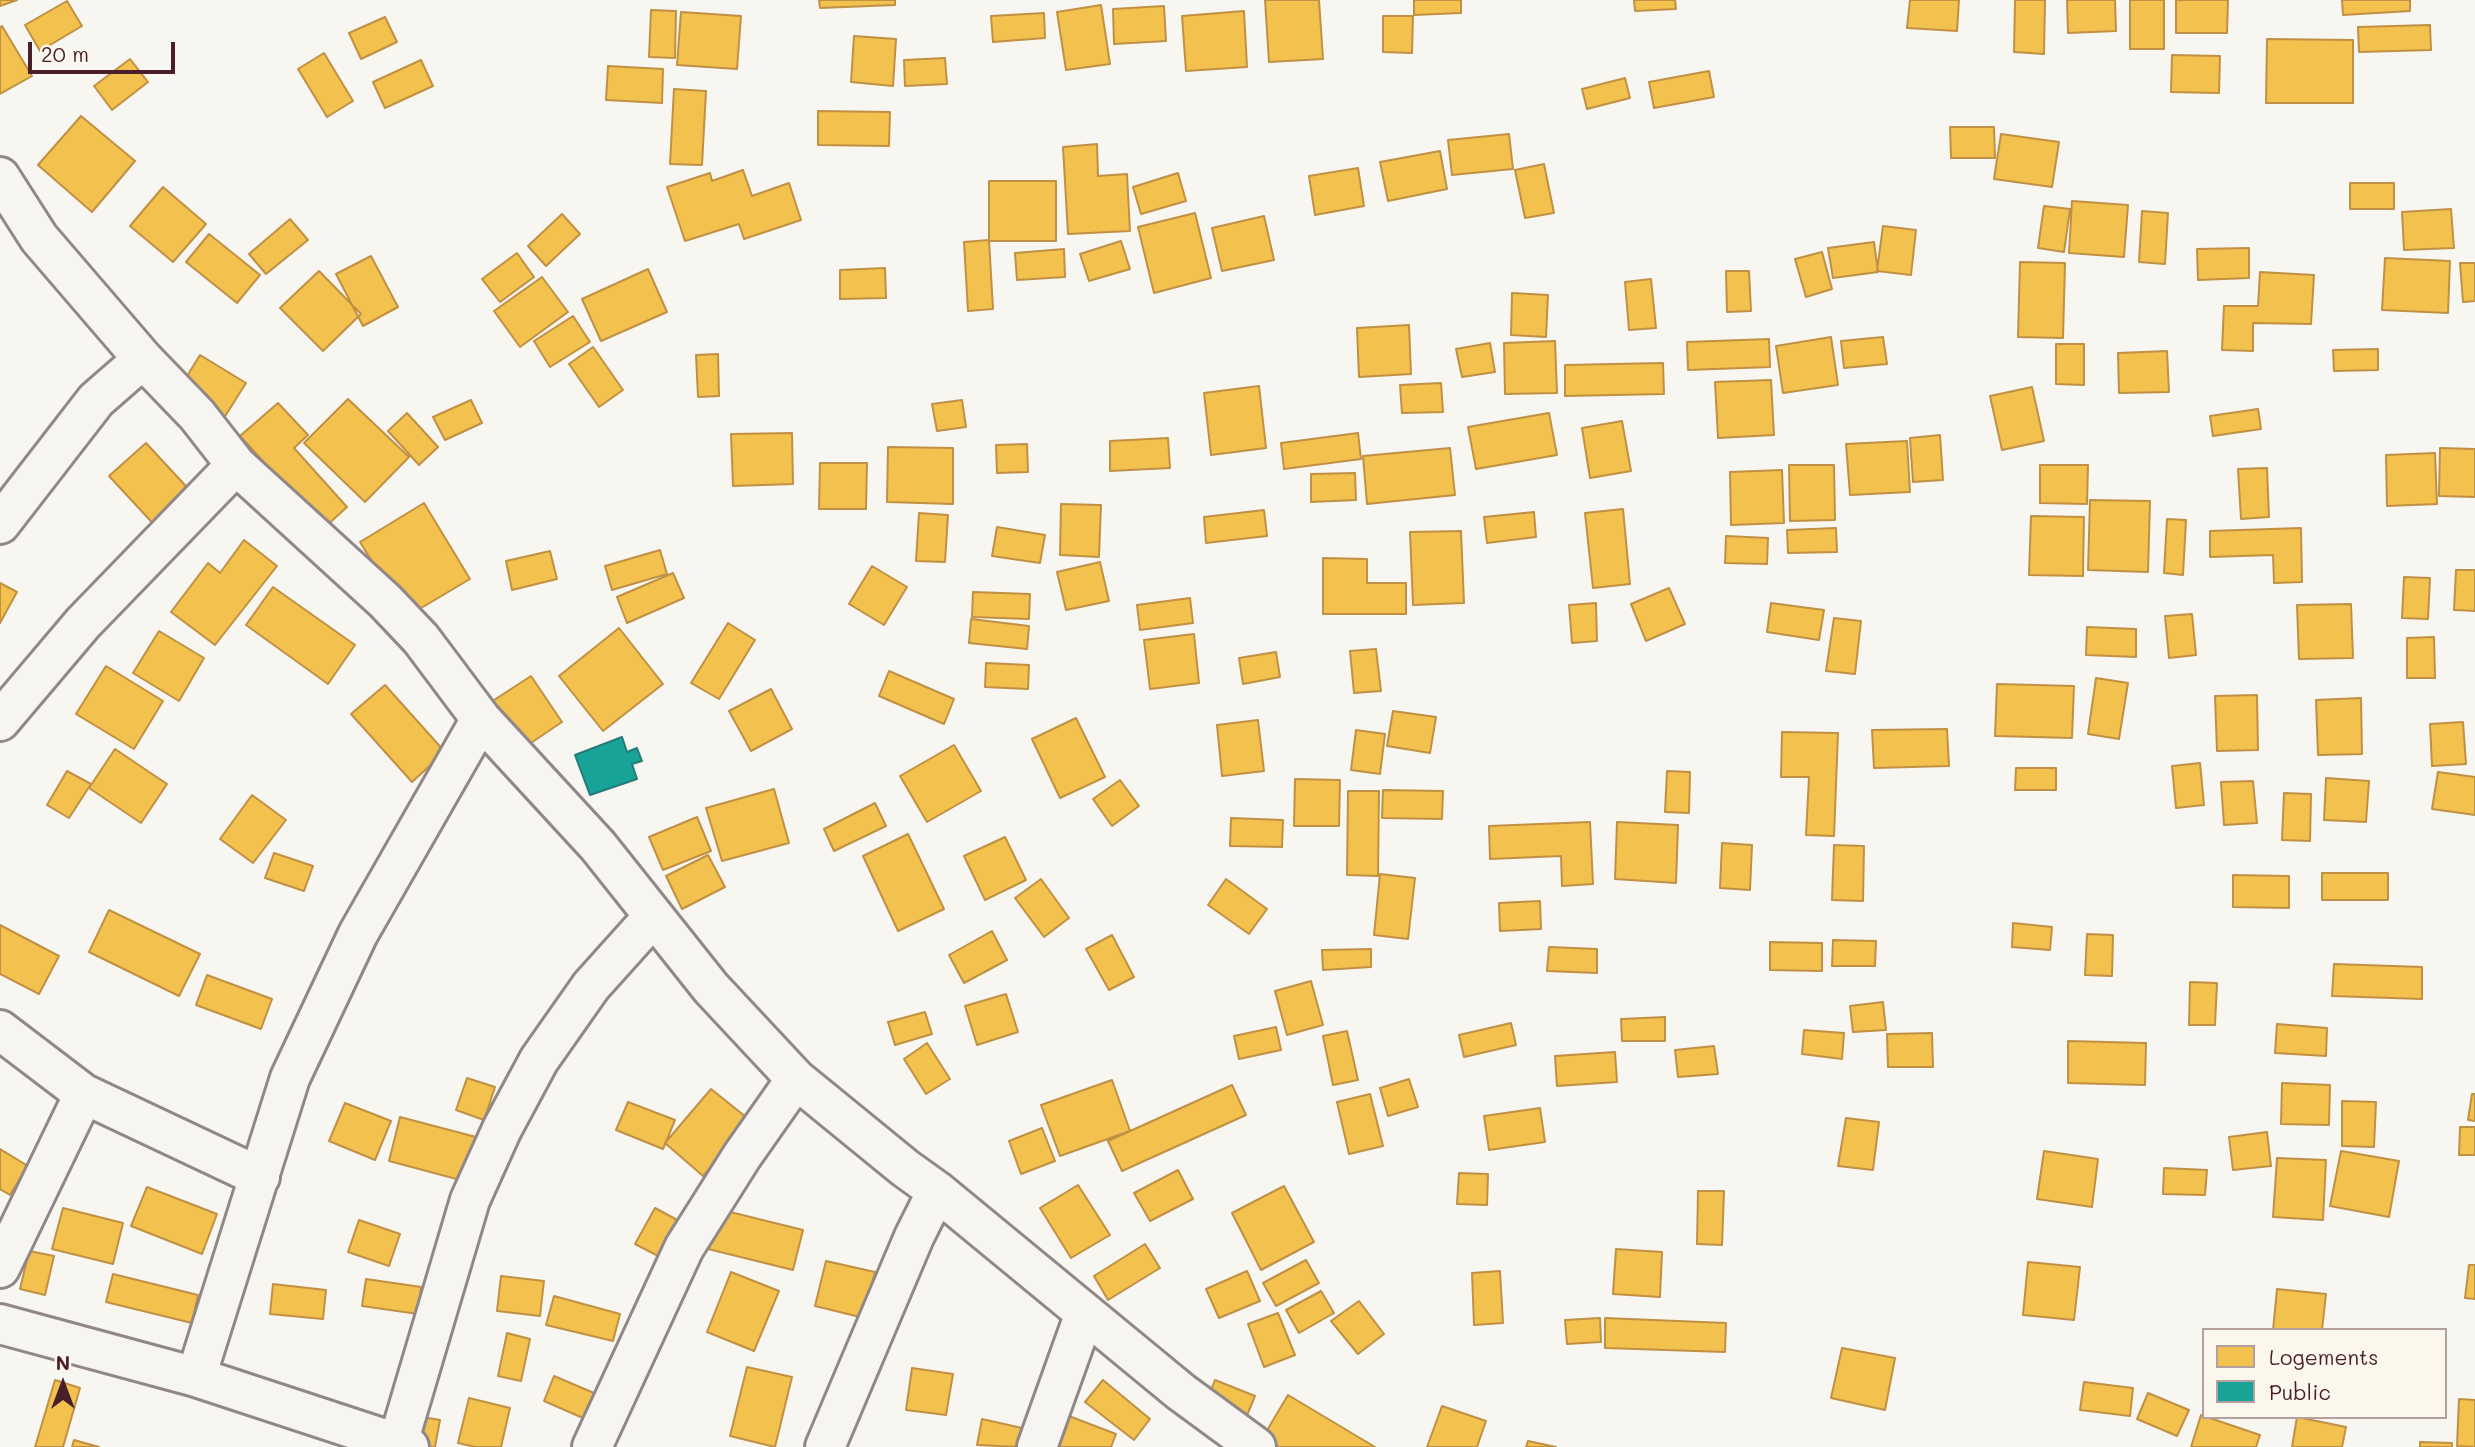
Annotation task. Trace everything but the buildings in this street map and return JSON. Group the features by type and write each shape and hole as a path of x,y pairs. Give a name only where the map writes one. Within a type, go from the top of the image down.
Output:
{"street":[{"path":"0,177 38,238 197,415 236,464 385,601 421,639 481,719 598,846 711,988 796,1079 1181,1392 1256,1447"},
{"path":"0,524 96,400 144,359"},
{"path":"0,722 83,623 236,464"},
{"path":"196,1377 290,1078 358,934 481,719"},
{"path":"0,1324 196,1377 403,1445 470,1200 502,1129 539,1060 591,986 653,917"},
{"path":"0,1030 84,1094 260,1177"},
{"path":"592,1447 684,1248 742,1156 796,1079"},
{"path":"0,1268 84,1094"},
{"path":"825,1447 914,1237 937,1191"},
{"path":"1037,1447 1085,1313"}]}
